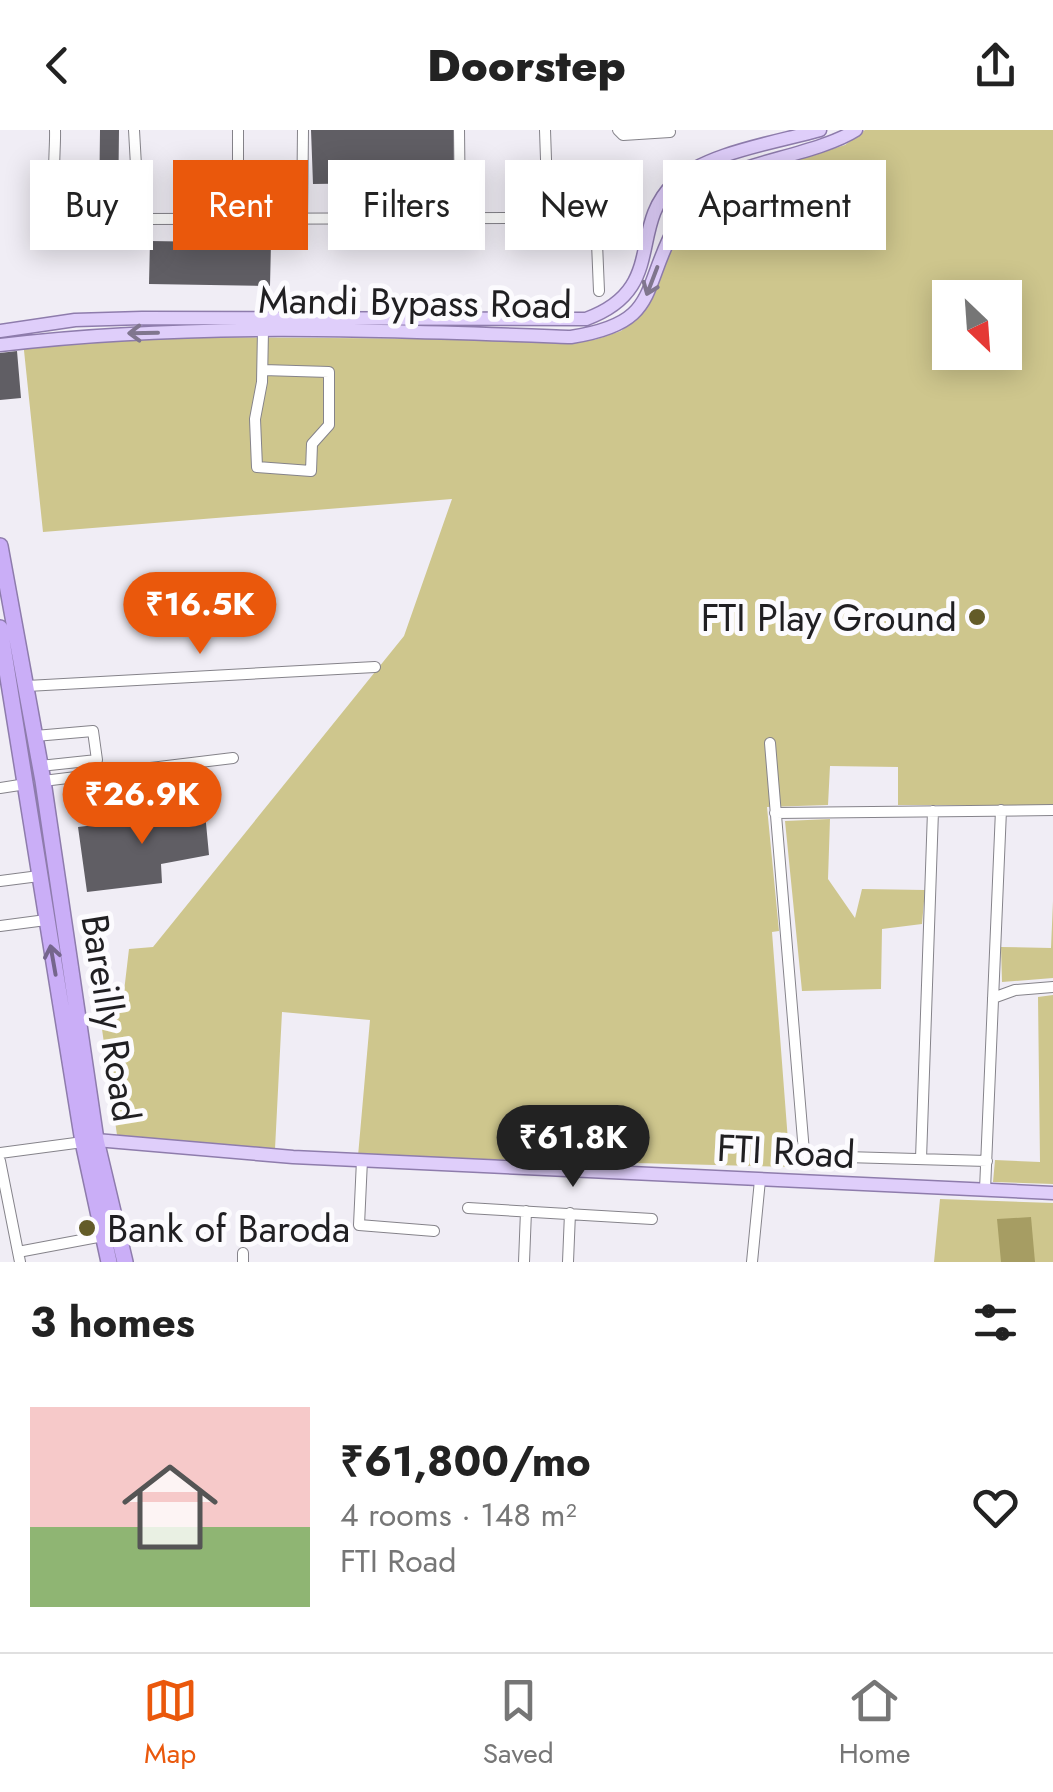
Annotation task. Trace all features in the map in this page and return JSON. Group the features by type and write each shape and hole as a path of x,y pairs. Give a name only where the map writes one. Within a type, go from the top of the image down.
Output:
{"highway":[{"name":"Bareilly Road","path":"0,546 42,773 54,919 109,1262"},
{"name":"Bareilly Road","path":"0,628 3,668 39,876 54,919"},
{"path":"26,784 42,773"},
{"name":"Bareilly Road","path":"90,1141 125,1262"}],"main road":[{"name":"Mandi Bypass Road","path":"0,331 75,320 142,318 586,319 626,299 635,283 663,197 675,181 710,161 820,130"},
{"name":"Mandi Bypass Road","path":"0,345 87,334 263,330 571,337 607,331 630,320 645,299 666,242 692,195 716,180 837,142 856,130"},
{"name":"FTI Road","path":"90,1141 362,1160 1053,1193"}],"street":[{"path":"55,130 55,160"},
{"path":"134,130 136,160"},
{"path":"238,130 238,160"},
{"path":"302,130 302,160"},
{"path":"459,130 459,160"},
{"path":"544,130 545,160"},
{"path":"618,130 623,135 670,132"},
{"path":"597,250 599,291"},
{"path":"262,370 329,372 328,425 312,444 312,471 257,467 254,419 262,370 263,330"},
{"path":"27,686 375,667"},
{"path":"35,736 94,731 97,760 42,773"},
{"path":"770,743 801,1145 810,1156 987,1161"},
{"path":"42,773 233,758"},
{"path":"0,788 26,784"},
{"path":"986,1190 1001,810"},
{"path":"775,813 1053,810"},
{"path":"920,1159 933,811"},
{"path":"0,881 39,876"},
{"path":"0,926 54,919"},
{"path":"993,998 1015,990 1053,987"},
{"path":"90,1141 0,1157 19,1257 103,1236"},
{"path":"362,1160 358,1225 434,1231"},
{"path":"752,1262 760,1180"},
{"path":"468,1208 652,1218"},
{"path":"524,1262 526,1211"},
{"path":"568,1262 570,1213"}],"shaded area":[{"path":"865,130 1053,130 1053,805 898,805 898,767 830,766 828,805 767,807 779,931 772,932 790,1167 358,1156 370,1020 282,1012 275,1149 117,1135 100,1015 123,1000 129,949 153,947 404,636 452,499 43,532 23,341 199,337 594,340 621,331 642,314 672,250 886,250 886,160 797,160 845,145"},
{"path":"830,819 828,879 855,918 862,889 925,890 922,924 882,929 881,989 802,991 785,821"},
{"path":"1053,901 1053,978 1002,982 1001,947 1051,948"},
{"path":"1053,995 1053,1184 993,1182 995,1160 1040,1162 1038,997"},
{"path":"940,1199 1053,1203 1053,1262 934,1262"},
{"path":"1031,1217 1035,1262 1001,1262 997,1219"}],"building":[{"path":"100,130 119,130 119,160 100,160"},
{"path":"311,130 454,130 455,160 328,160 328,184 313,184"},
{"path":"153,241 173,241 173,250 271,250 270,286 149,284"},
{"path":"17,351 21,398 0,400 0,353"},
{"path":"204,802 209,855 161,864 162,883 87,892 78,827 154,818 152,808"}],"place":[{"name":"FTI Play Ground","path":"977,617"},
{"name":"Bank of Baroda","path":"87,1228"}]}
